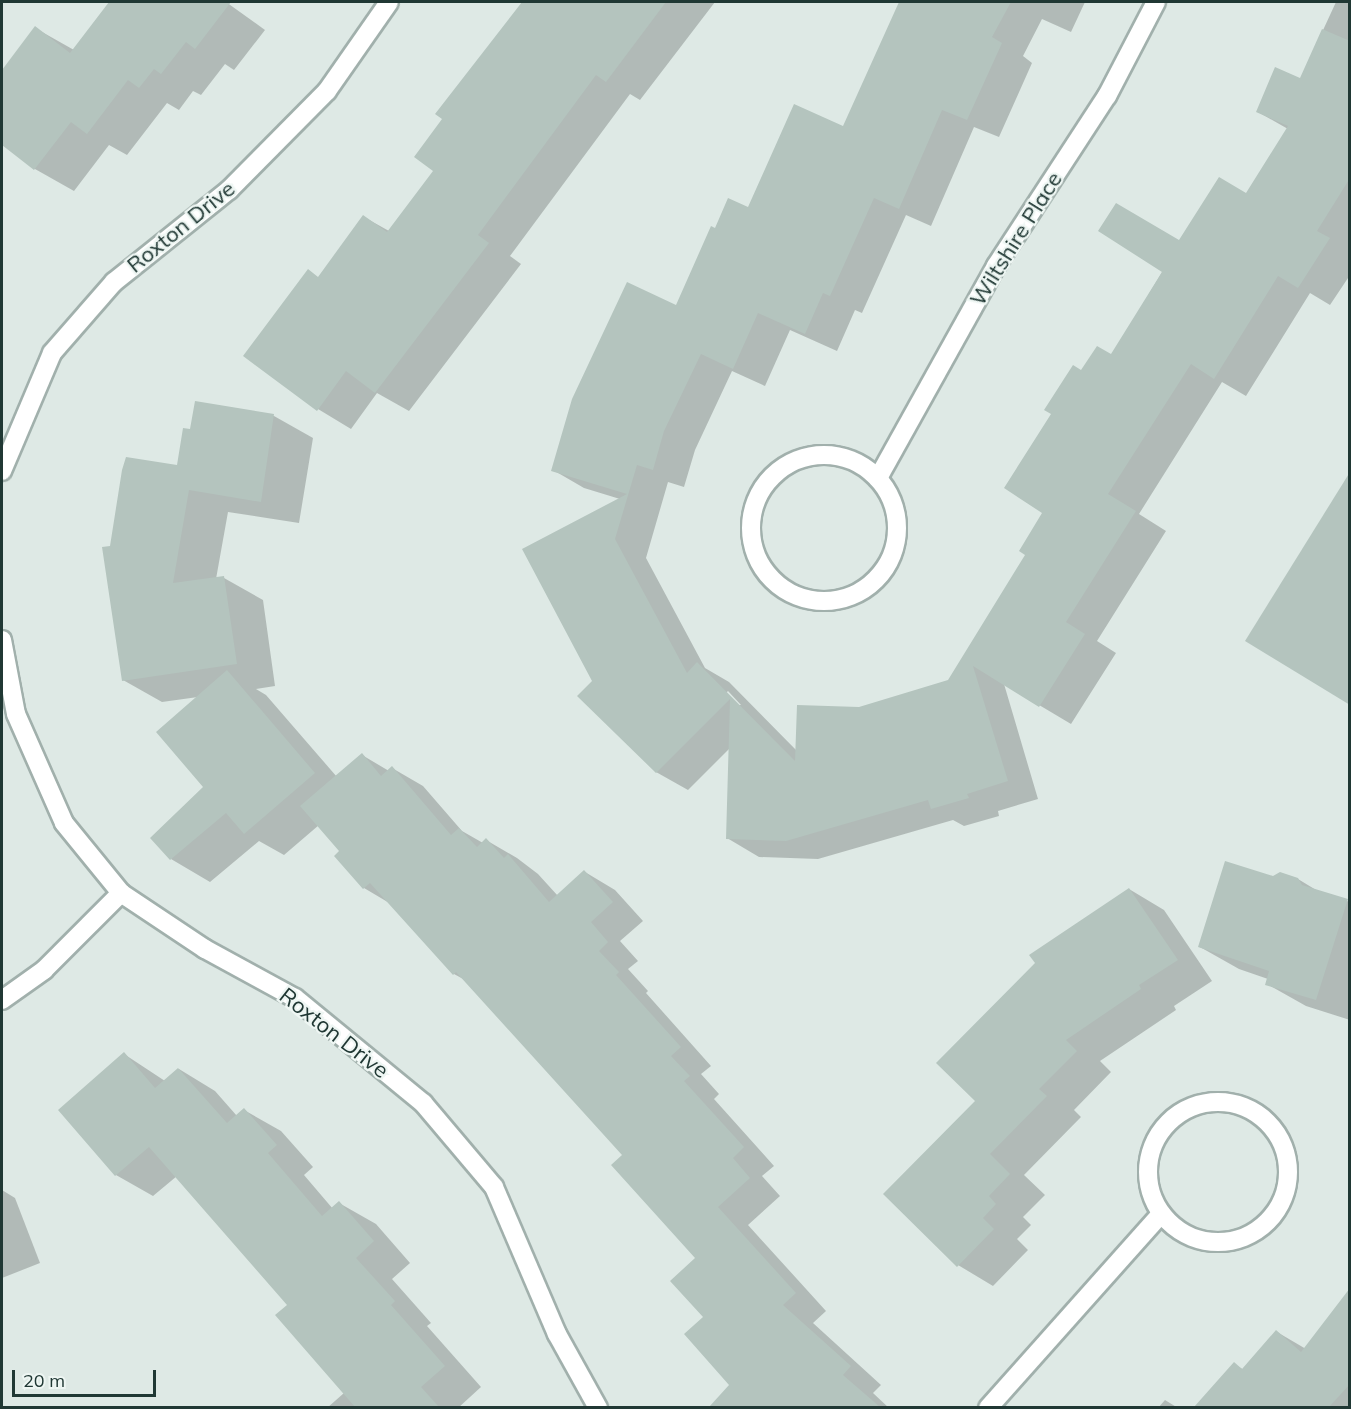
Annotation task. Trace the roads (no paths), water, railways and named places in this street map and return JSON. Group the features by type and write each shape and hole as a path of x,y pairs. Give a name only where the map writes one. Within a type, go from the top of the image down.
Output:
{"street":[{"name":"Roxton Drive","path":"2,471 52,353 114,282 229,190 327,91 389,2"},
{"name":"Wiltshire Place","path":"878,478 996,266 1107,96 1156,2"},
{"path":"818,455 842,456 858,462 878,478 894,502 897,540 889,563 873,583 853,596 828,602 809,600 786,591 767,575 754,551 750,534 753,509 761,488 779,470 793,461 818,455"},
{"name":"Roxton Drive","path":"2,640 16,714 64,823 121,893 205,949 295,998 423,1103 495,1187 557,1334 598,1407"},
{"path":"2,1000 44,970 121,893"},
{"path":"1211,1101 1236,1103 1268,1122 1286,1150 1289,1169 1286,1193 1276,1214 1266,1225 1245,1238 1226,1243 1201,1241 1179,1231 1161,1214 1150,1194 1148,1160 1156,1136 1173,1117 1194,1105 1211,1101"},
{"path":"988,1407 1161,1214"}]}
